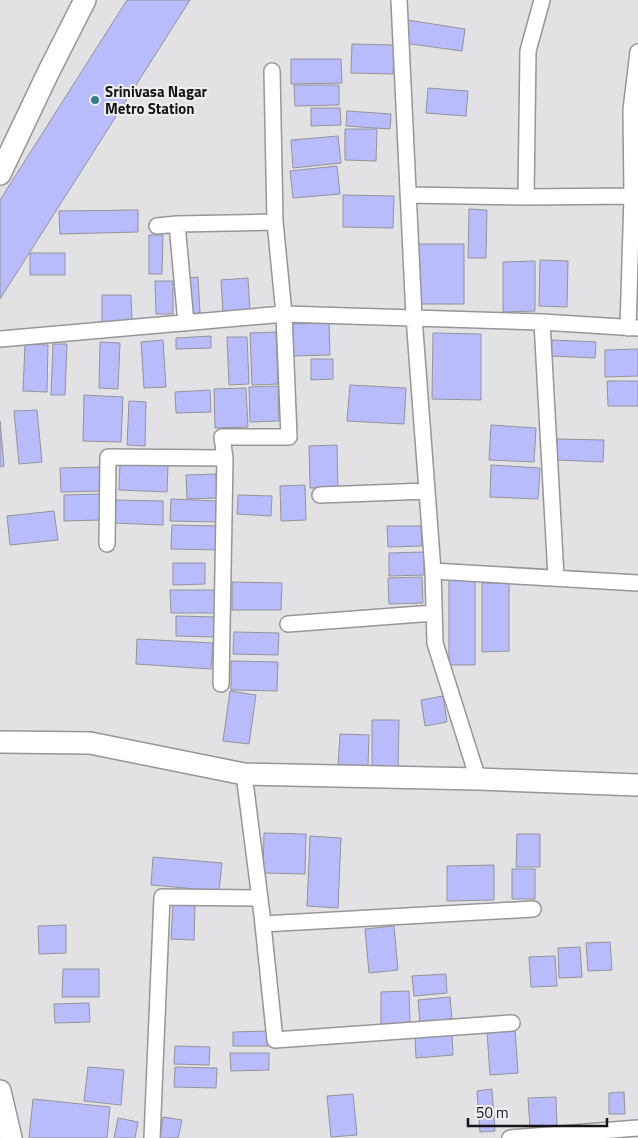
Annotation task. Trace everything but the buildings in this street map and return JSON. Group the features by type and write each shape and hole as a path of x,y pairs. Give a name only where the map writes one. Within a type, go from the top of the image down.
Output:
{"street":[{"path":"0,174 48,72 85,0"},
{"path":"399,0 414,318 433,571 435,644 478,779"},
{"path":"526,197 528,51 542,0"},
{"path":"0,339 284,314 542,322 633,328 631,110 638,52"},
{"path":"221,684 225,458 222,437 289,437 284,314 275,222 272,71"},
{"path":"408,195 632,196"},
{"path":"157,226 275,222"},
{"path":"177,224 186,323"},
{"path":"542,322 556,577"},
{"path":"107,544 108,457 225,458"},
{"path":"320,495 427,491"},
{"path":"433,571 638,583"},
{"path":"288,624 434,613"},
{"path":"0,742 90,743 244,774 478,779 638,785"},
{"path":"244,774 260,898 275,1040 512,1023"},
{"path":"152,1138 162,896 260,898"},
{"path":"263,924 533,909"},
{"path":"0,1091 11,1138"},
{"path":"510,1138 591,1135 638,1128"}],"place":[{"name":"Srinivasa Nagar Metro Station","path":"95,100"}]}
